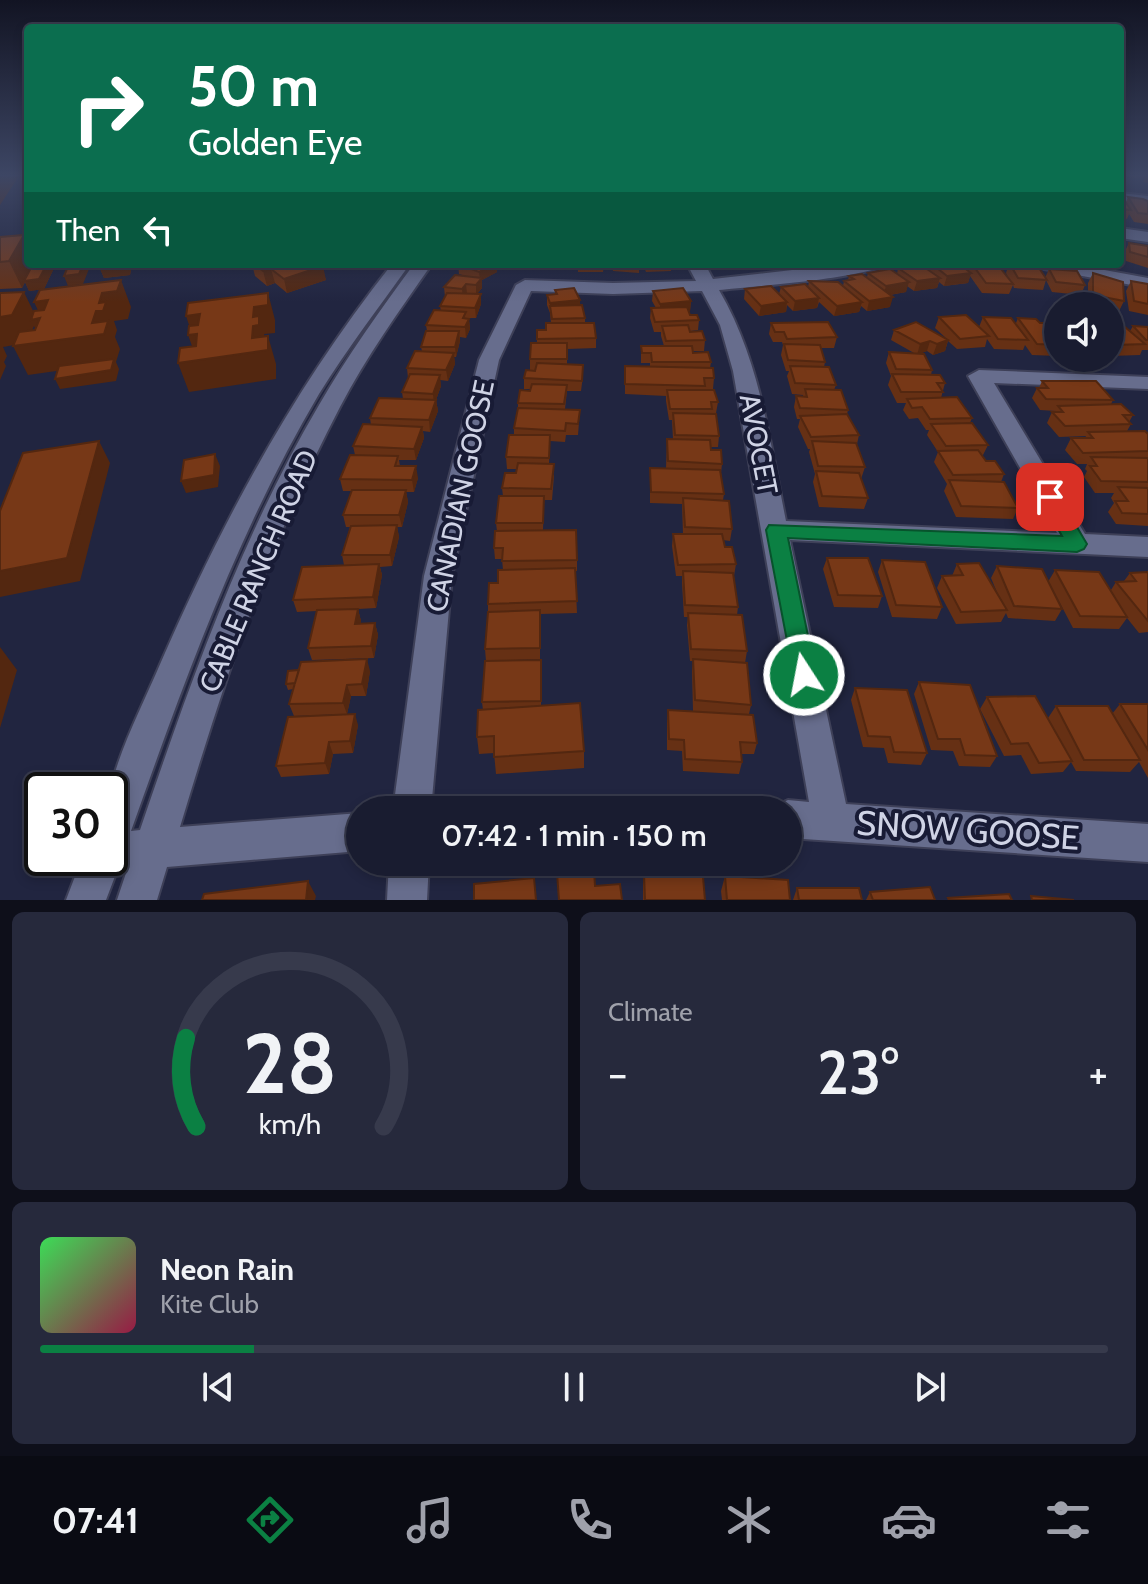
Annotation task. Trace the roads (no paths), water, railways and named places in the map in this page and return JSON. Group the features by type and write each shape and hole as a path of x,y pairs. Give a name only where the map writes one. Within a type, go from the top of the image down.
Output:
{"street":[{"path":"1124,234 1148,237"},
{"name":"CABLE RANCH ROAD","path":"128,791 189,635 261,483 331,361 398,268"},
{"name":"CABLE RANCH ROAD","path":"137,900 240,605 293,481 344,380 389,309 420,268"},
{"path":"702,274 788,277 849,268"},
{"path":"1066,268 1148,283"},
{"name":"CANADIAN GOOSE","path":"414,796 441,560 489,360 525,285 623,289 702,274"},
{"name":"AVOCET","path":"702,274 730,325 744,371 831,821"},
{"path":"1077,544 979,376 1148,383"},
{"path":"776,530 1148,547"},
{"name":"SNOW GOOSE","path":"802,820 1148,843"},
{"path":"128,851 346,833"},
{"path":"86,900 95,876"},
{"path":"407,900 408,876"}]}
